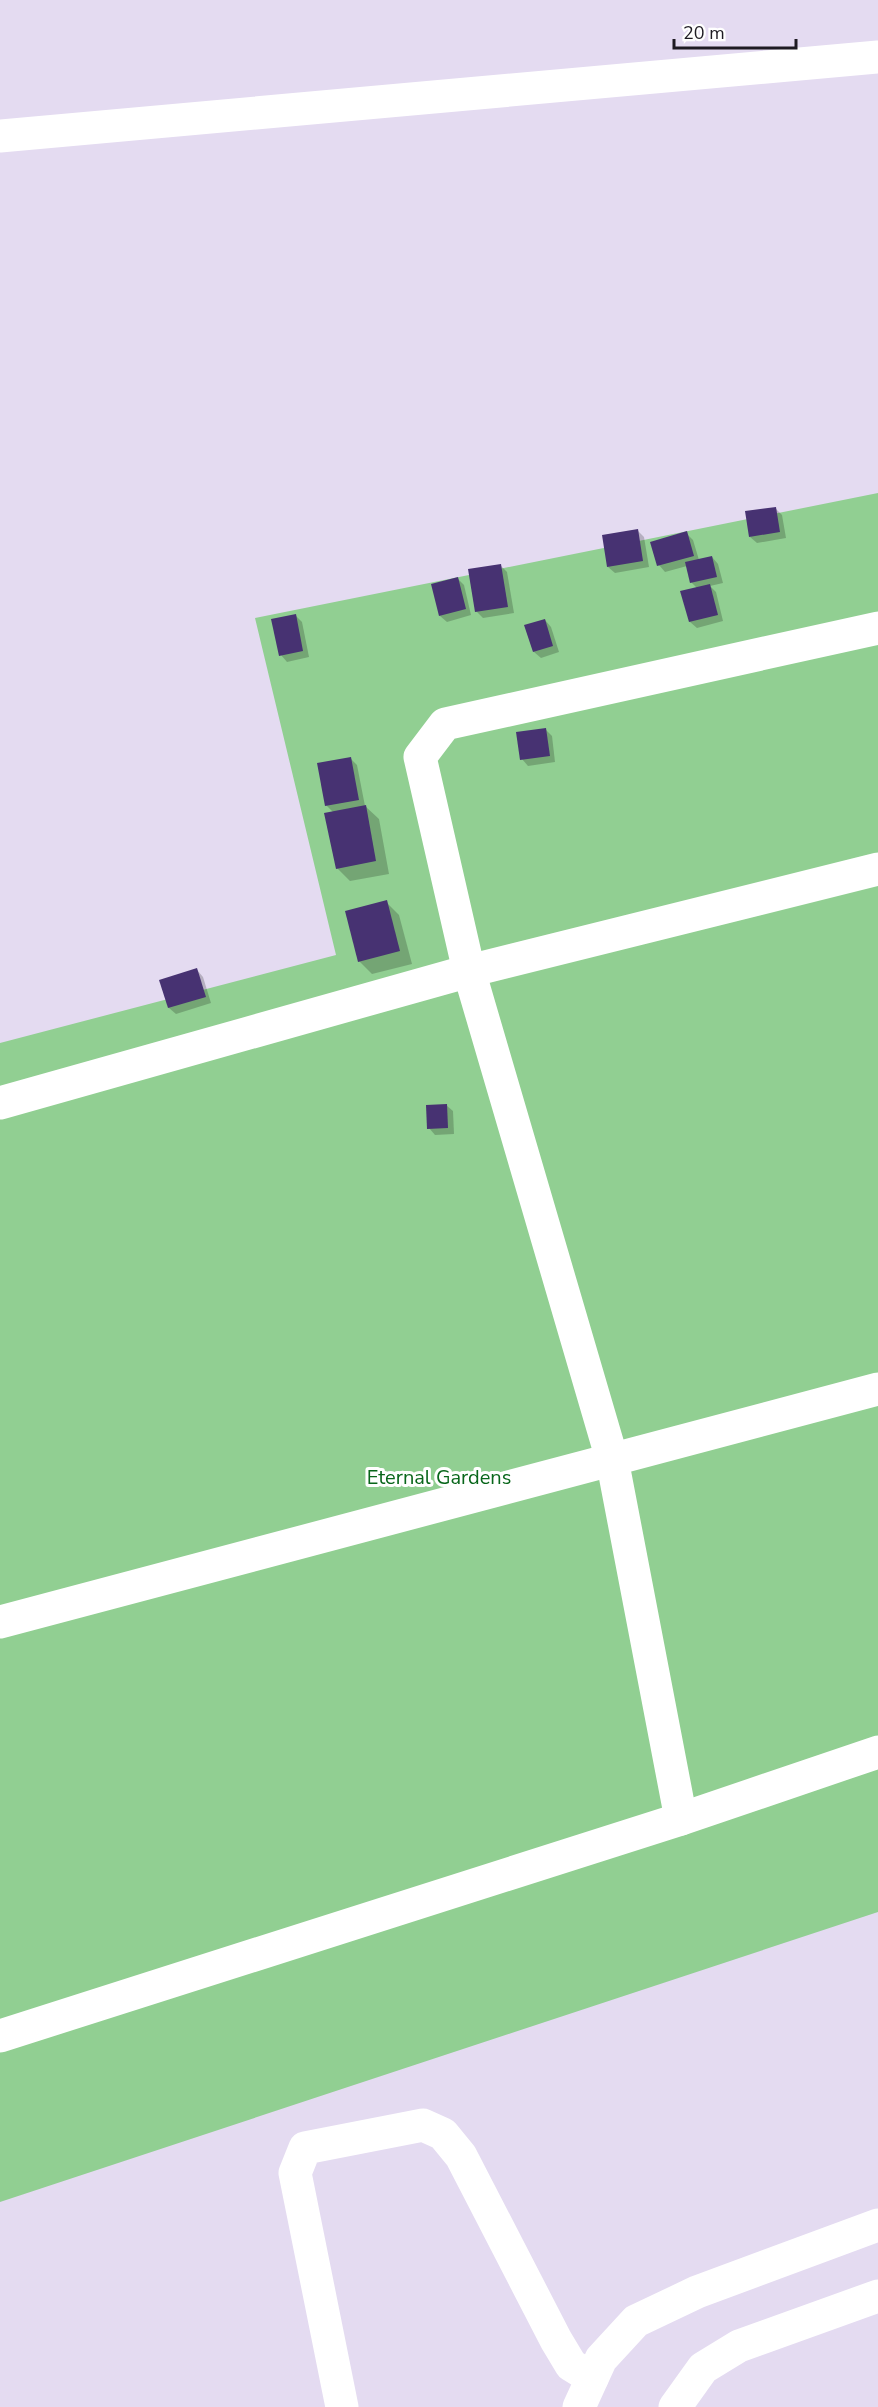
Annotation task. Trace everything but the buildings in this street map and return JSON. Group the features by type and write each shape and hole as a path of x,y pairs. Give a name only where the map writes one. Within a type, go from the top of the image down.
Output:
{"street":[{"path":"0,136 878,57"},
{"path":"681,1819 612,1459 469,971 420,757 445,724 878,628"},
{"path":"0,1103 469,971 878,868"},
{"path":"0,1622 878,1389"},
{"path":"0,2036 681,1819 878,1752"},
{"path":"342,2407 295,2173 305,2148 423,2126 443,2134 461,2156 556,2340 571,2365 592,2378"},
{"path":"579,2407 601,2359 636,2321 697,2292 878,2224"},
{"path":"675,2407 703,2368 739,2346 878,2296"}],"green space":[{"name":"Eternal Gardens","path":"878,493 878,1912 0,2202 0,1043 336,955 255,618"}]}
